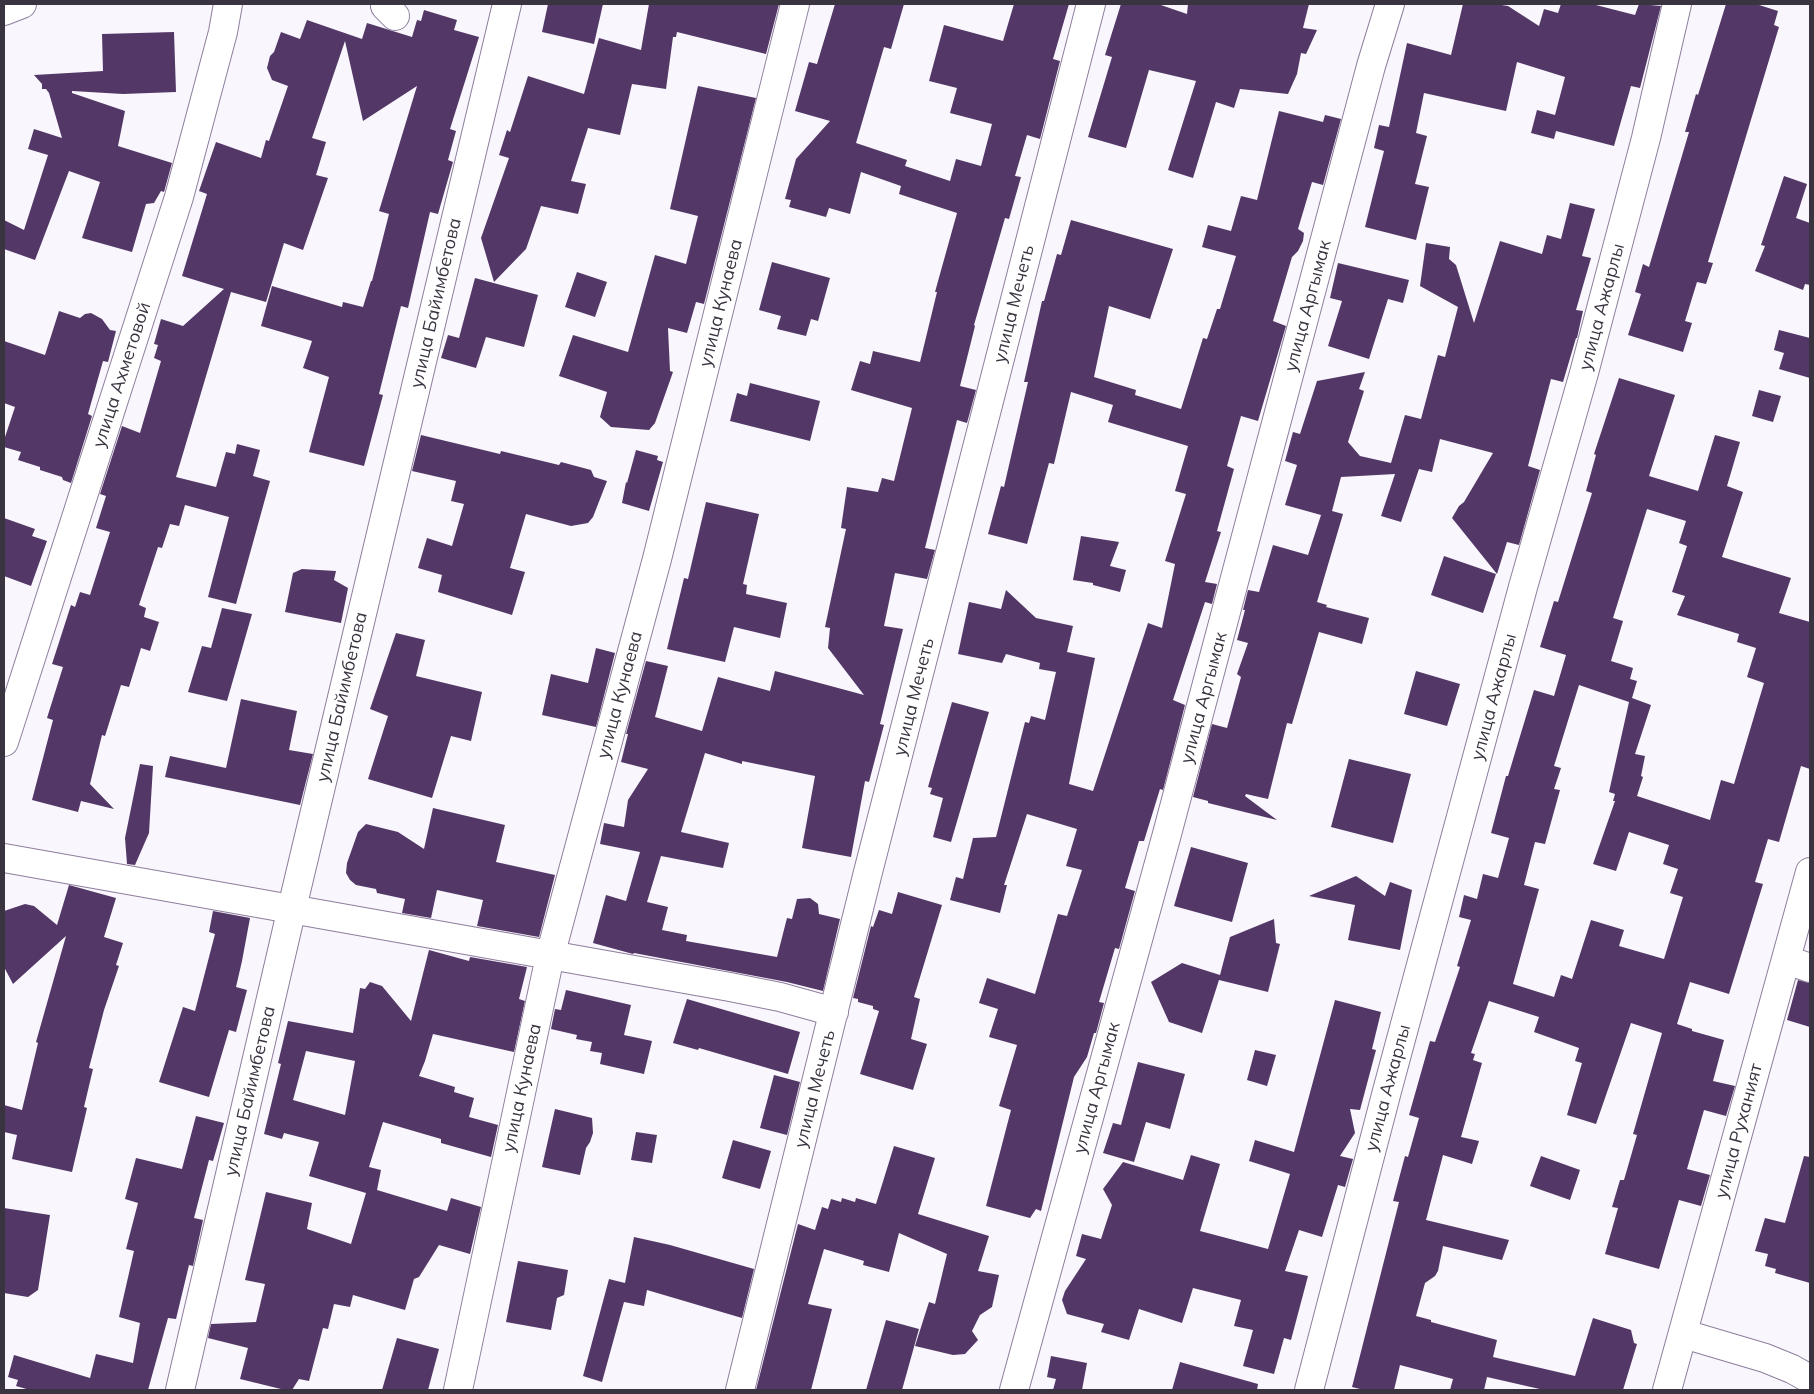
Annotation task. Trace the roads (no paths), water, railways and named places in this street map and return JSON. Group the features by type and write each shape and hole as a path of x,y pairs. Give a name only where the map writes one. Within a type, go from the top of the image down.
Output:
{"street":[{"path":"4,11 22,4"},
{"name":"улица Ахметовой","path":"4,742 179,196 223,32 228,4"},
{"name":"улица Байимбетова","path":"180,1390 292,908 507,4"},
{"name":"улица Кунаева","path":"458,1390 550,956 657,559 796,4"},
{"name":"улица Мечеть","path":"740,1390 868,872 1091,4"},
{"name":"улица Аргымак","path":"1014,1390 1167,834 1371,66 1390,4"},
{"name":"улица Ажарлы","path":"1309,1390 1387,1091 1523,587 1584,373 1646,138 1677,4"},
{"path":"4,858 292,908 550,956 730,986 834,1012"},
{"name":"улица Руханият","path":"1667,1390 1756,1068 1799,964 1810,872"},
{"path":"1684,1334 1765,1358 1792,1368 1810,1379"}]}
